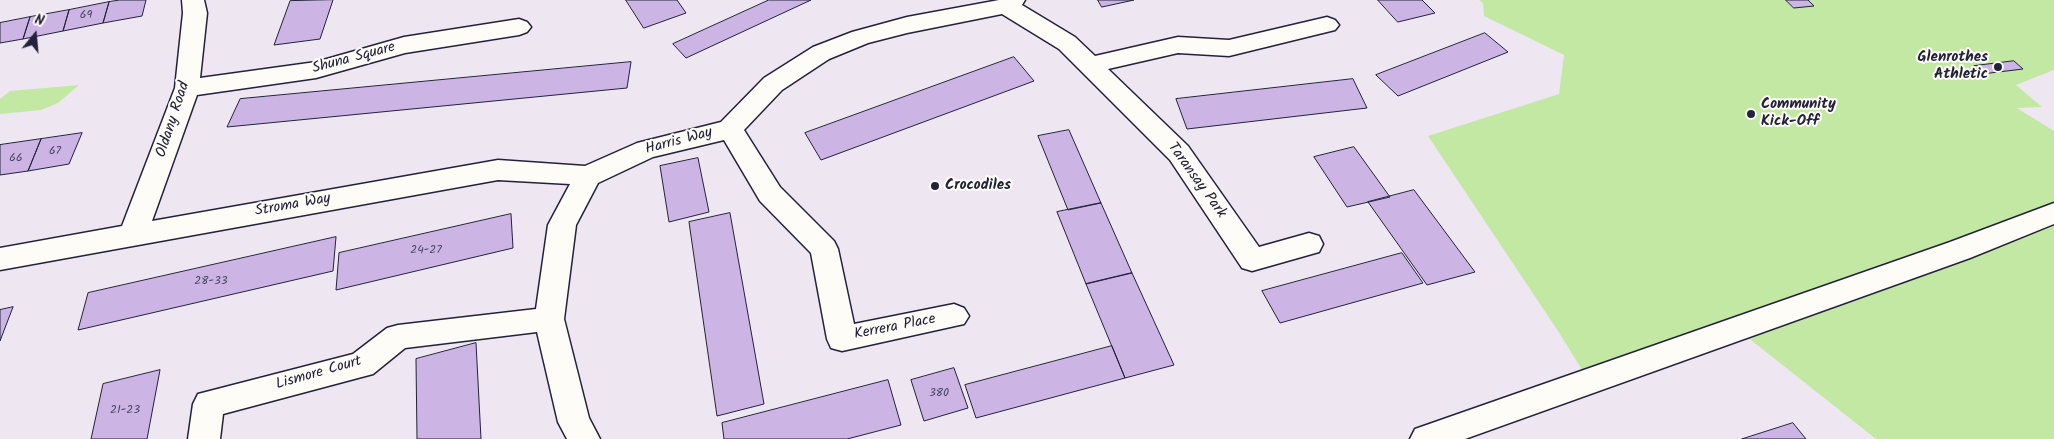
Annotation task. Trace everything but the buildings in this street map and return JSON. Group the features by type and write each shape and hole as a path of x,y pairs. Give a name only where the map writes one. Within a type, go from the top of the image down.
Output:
{"street":[{"name":"Oldany Road","path":"133,235 187,88 195,13 193,0"},
{"name":"Taransay Park","path":"1010,3 1067,43 1179,153 1252,260 1309,244"},
{"name":"Harris Way","path":"588,176 646,150 730,129 773,84 821,53 860,38 907,24 1010,3"},
{"path":"1091,65 1178,45 1229,48 1327,26"},
{"name":"Shuna Square","path":"187,88 316,70 404,45 520,27"},
{"name":"Kerrera Place","path":"730,129 770,194 824,249 842,339 954,316"},
{"name":"Stroma Way","path":"0,259 498,170 588,176"},
{"path":"584,439 574,422 548,319 562,225 588,176"},
{"path":"1426,439 1960,250 2054,214"},
{"name":"Lismore Court","path":"204,439 209,404 362,365 398,337 548,319"}],"green space":[{"path":"1479,0 2054,0 2054,70 2016,85 2042,107 2017,108 2054,131 2054,439 1876,439 1737,329 1589,381 1558,331 1428,136 1559,94 1564,55 1484,16 1483,3"},
{"path":"79,85 58,103 41,110 0,114 0,99 10,91"}],"place":[{"name":"Glenrothes Athletic","path":"1998,67"},
{"name":"Community Kick-Off","path":"1751,114"},
{"name":"Crocodiles","path":"935,186"}]}
